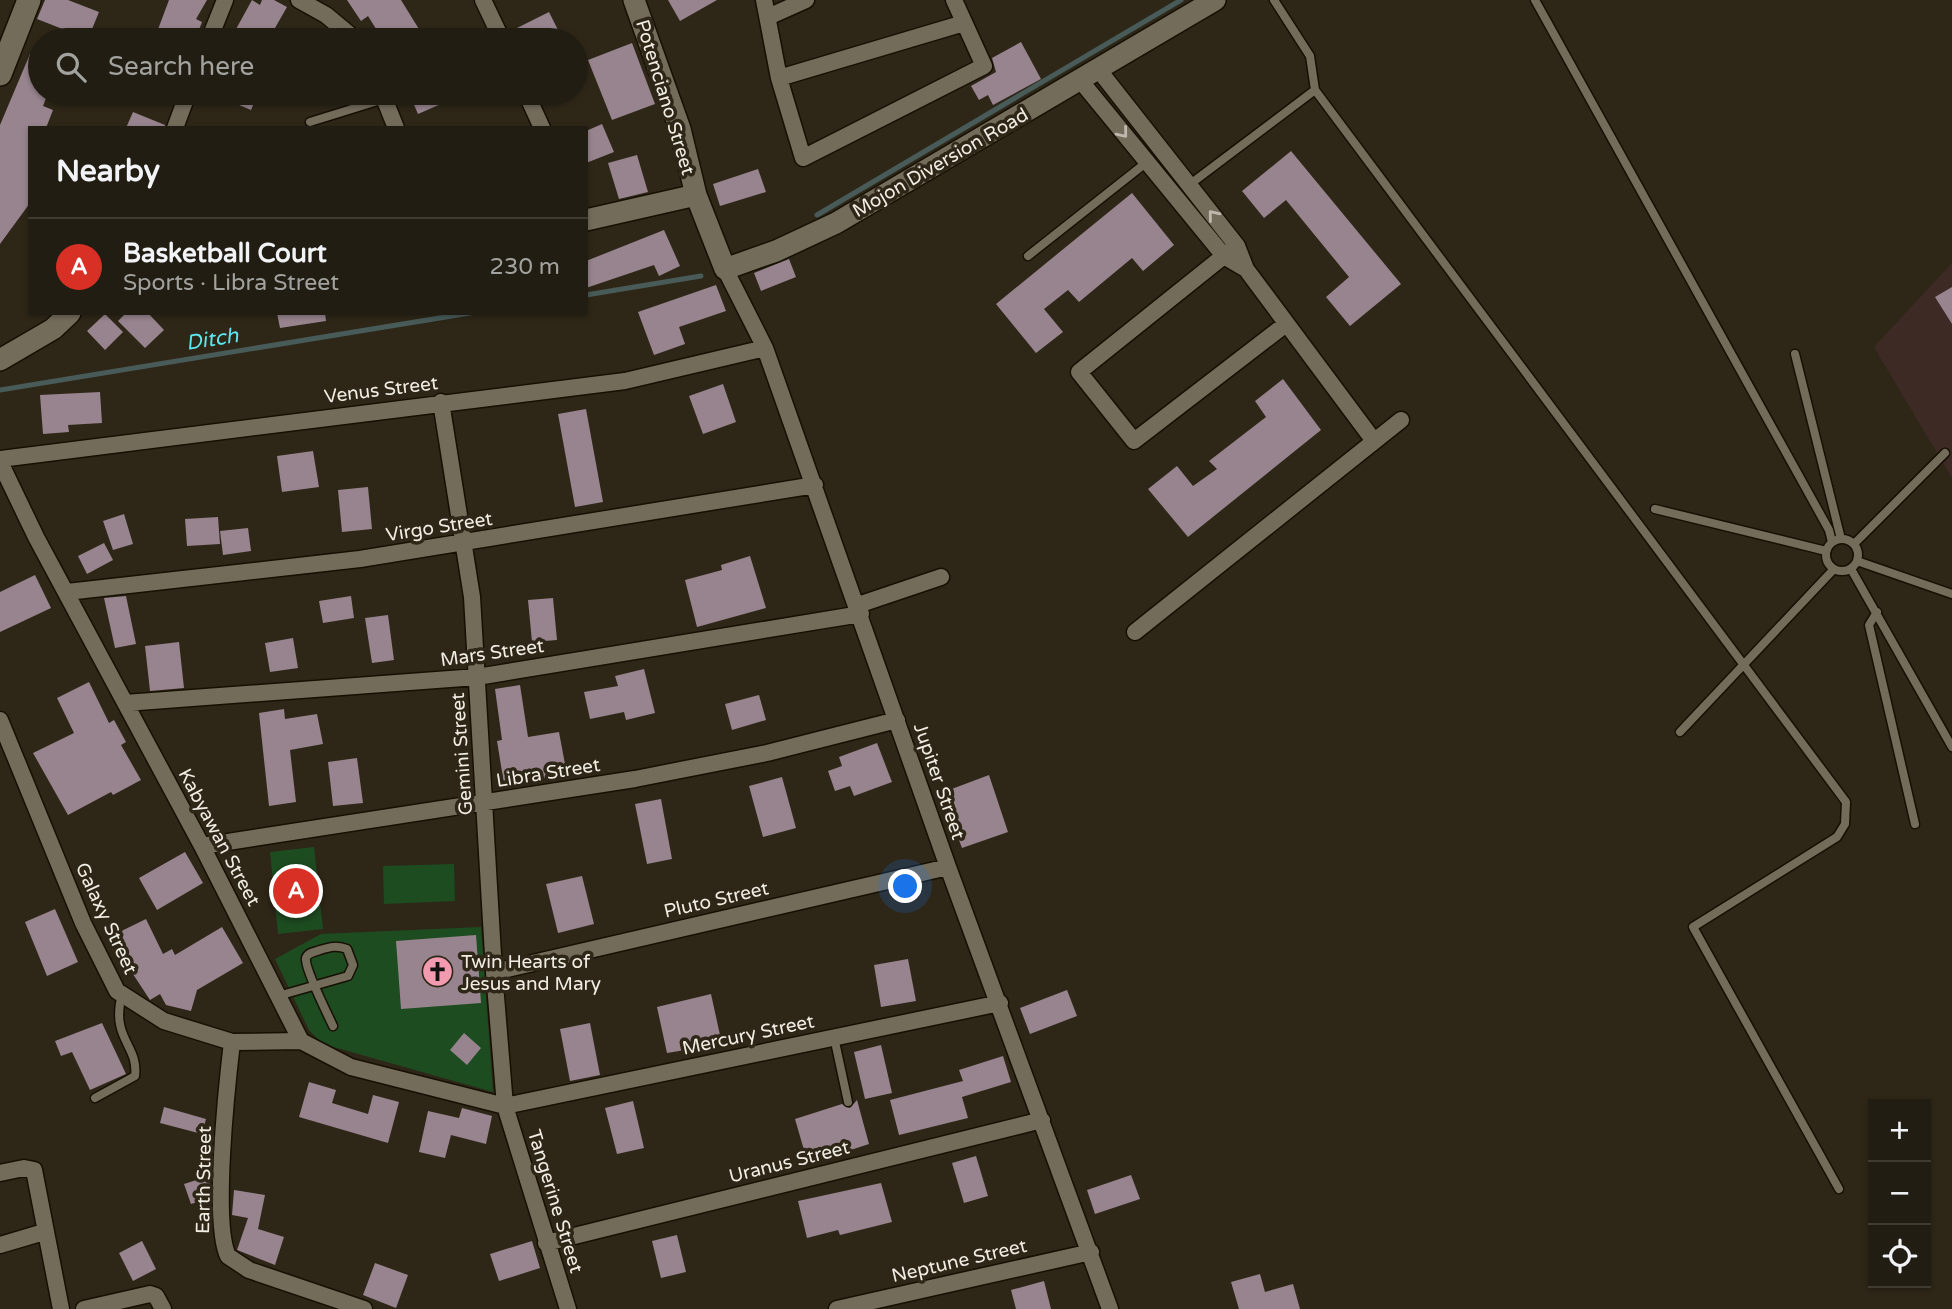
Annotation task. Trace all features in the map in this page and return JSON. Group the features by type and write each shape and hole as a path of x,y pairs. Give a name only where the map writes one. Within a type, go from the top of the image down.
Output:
{"main road":[{"path":"0,74 29,0"}],"street":[{"path":"214,28 225,0"},
{"path":"299,0 326,15 342,28"},
{"path":"483,0 496,28"},
{"name":"Potenciano Street","path":"634,0 680,129 696,195"},
{"path":"764,0 779,78 803,158 984,66 954,0"},
{"path":"768,17 806,0"},
{"name":"Mojon Diversion Road","path":"725,269 776,251 836,223 1215,0"},
{"path":"779,78 964,23"},
{"path":"1089,75 1147,162 1224,256 1246,269"},
{"path":"1089,75 1189,185 1237,246 1246,269 1374,441"},
{"path":"175,126 183,105"},
{"path":"387,105 395,126"},
{"path":"531,105 541,126"},
{"path":"588,220 696,195 725,269"},
{"path":"1237,246 1079,372 1135,441 1286,324"},
{"name":"Jupiter Street","path":"725,269 765,348 948,867 1110,1309"},
{"path":"0,360 53,329 68,315"},
{"name":"Venus Street","path":"0,460 441,402 625,381 765,348"},
{"name":"Gemini Street","path":"441,402 472,597 494,972 505,1106"},
{"path":"1135,632 1401,420"},
{"name":"Kabyawan Street","path":"0,460 36,537 202,846 301,1041"},
{"name":"Virgo Street","path":"68,593 360,559 815,485"},
{"name":"Mars Street","path":"125,703 477,677 859,610 941,577"},
{"name":"Libra Street","path":"202,846 635,779 767,753 897,720"},
{"name":"Galaxy Street","path":"0,723 83,923 117,991 164,1021 232,1042 301,1041"},
{"name":"Pluto Street","path":"494,972 948,867"},
{"name":"Mercury Street","path":"505,1106 1000,1003"},
{"path":"301,1041 351,1067 505,1106"},
{"name":"Earth Street","path":"232,1042 225,1109 222,1235 228,1256 249,1270 364,1309"},
{"name":"Tangerine Street","path":"505,1106 568,1309"},
{"name":"Uranus Street","path":"546,1243 1042,1120"},
{"path":"0,1173 24,1168 34,1170 61,1309"},
{"path":"0,1245 44,1232"},
{"name":"Neptune Street","path":"837,1309 1091,1252"},
{"path":"84,1309 146,1294 156,1296 163,1309"}],"lane":[{"path":"1274,0 1310,56 1315,90 1846,802 1847,812 1837,837 1693,927 1839,1189"},
{"path":"1535,0 1829,530 1837,540 1854,544"},
{"path":"1189,185 1315,90"},
{"path":"310,122 358,105"},
{"path":"1028,256 1147,162"},
{"path":"1796,354 1837,540"},
{"path":"1854,544 1945,453"},
{"path":"1655,509 1826,551"},
{"path":"1826,551 1837,540"},
{"path":"1851,569 1857,561 1854,544"},
{"path":"1826,551 1827,561 1834,569"},
{"path":"1857,561 1952,594"},
{"path":"1680,732 1834,569 1851,569"},
{"path":"1851,569 1952,747"},
{"path":"1877,612 1869,625 1915,824"},
{"path":"278,996 316,986 348,976 353,965 347,949 332,946 309,953 306,964 316,986 332,1026"},
{"path":"95,1098 135,1076 136,1068 118,1028 117,1013 122,995"},
{"path":"834,1037 848,1102"}],"shaded area":[{"path":"1952,263 1952,478 1874,347"}],"green space":[{"path":"314,847 323,929 278,934 270,852"},
{"path":"454,864 455,901 384,904 383,866"},
{"path":"481,927 493,1092 323,1044 309,1030 275,959 321,934"}],"building":[{"path":"45,0 68,0 99,12 92,28 60,28 37,19"},
{"path":"169,0 207,0 196,19 202,22 200,28 158,28"},
{"path":"252,0 260,5 262,0 274,0 287,7 275,28 237,28"},
{"path":"347,0 401,0 418,28 376,28 368,16 361,21"},
{"path":"668,0 717,0 680,21"},
{"path":"549,12 557,28 517,28"},
{"path":"1021,42 1041,79 993,105 988,95 979,100 971,86 996,72 992,58"},
{"path":"632,43 655,104 612,120 588,60"},
{"path":"28,59 28,105 43,105 53,110 47,126 28,126 28,206 0,244 0,125"},
{"path":"239,105 253,105 251,110"},
{"path":"414,105 439,105 418,114"},
{"path":"133,112 165,125 165,126 127,126"},
{"path":"602,124 614,152 588,162 588,130"},
{"path":"1291,151 1401,284 1350,326 1326,297 1349,277 1286,200 1264,218 1242,191"},
{"path":"637,155 648,192 619,199 608,163"},
{"path":"758,169 766,192 720,206 713,184"},
{"path":"1132,193 1174,245 1143,271 1132,258 1079,302 1068,290 1044,309 1063,332 1036,353 996,304"},
{"path":"664,230 680,266 659,276 654,265 588,287 588,260"},
{"path":"789,259 796,277 761,291 754,273"},
{"path":"716,285 726,311 679,327 685,344 654,355 638,312"},
{"path":"1952,287 1952,324 1935,297"},
{"path":"106,315 123,332 105,350 87,331"},
{"path":"124,315 150,315 164,330 145,348 118,321"},
{"path":"277,315 325,315 326,321 280,328"},
{"path":"1283,379 1321,430 1188,537 1148,489 1177,466 1193,486 1217,469 1209,461 1266,417 1255,401"},
{"path":"723,384 736,422 703,434 689,396"},
{"path":"100,392 102,423 68,425 69,432 43,434 40,395"},
{"path":"586,409 603,502 575,507 558,414"},
{"path":"313,451 319,487 282,492 277,456"},
{"path":"368,487 372,529 342,532 338,490"},
{"path":"124,514 133,544 113,550 103,521"},
{"path":"218,517 220,544 187,546 185,519"},
{"path":"248,528 251,551 223,555 220,531"},
{"path":"104,543 113,560 87,574 78,556"},
{"path":"750,556 766,608 697,627 685,580 722,570 721,565"},
{"path":"35,575 51,608 0,632 0,592"},
{"path":"126,596 136,644 115,648 104,598"},
{"path":"351,596 354,618 323,623 319,601"},
{"path":"553,598 557,640 532,642 528,600"},
{"path":"388,615 394,660 372,663 365,618"},
{"path":"293,638 298,668 270,672 265,643"},
{"path":"179,642 184,688 150,691 145,646"},
{"path":"644,669 655,713 626,720 624,712 590,719 584,692 618,686 615,676"},
{"path":"89,682 109,723 114,720 126,742 121,745 141,780 113,795 111,792 68,815 33,753 74,733 57,698"},
{"path":"520,685 528,737 559,732 567,775 504,784 497,741 502,740 495,689"},
{"path":"759,695 766,720 732,730 725,704"},
{"path":"284,709 285,719 317,714 323,744 290,750 296,802 269,806 259,713"},
{"path":"877,743 892,782 854,796 850,786 835,791 828,771 842,766 839,757"},
{"path":"357,758 363,803 333,806 328,762"},
{"path":"989,775 1008,832 962,848 941,793"},
{"path":"782,777 796,828 763,837 749,786"},
{"path":"661,799 672,859 647,864 635,804"},
{"path":"185,852 203,883 157,910 139,878"},
{"path":"582,876 594,924 558,933 546,884"},
{"path":"55,909 78,962 47,976 25,922"},
{"path":"146,919 163,954 172,949 175,955 222,927 243,963 197,990 191,1011 166,1005 160,994 150,1000 127,965 121,967 107,938"},
{"name":"Twin Hearts of Jesus and Mary","path":"476,935 481,1003 401,1009 396,941"},
{"path":"908,959 916,1001 881,1007 874,965"},
{"path":"1067,990 1077,1016 1030,1034 1020,1008"},
{"path":"711,994 722,1044 667,1053 657,1007"},
{"path":"102,1023 126,1074 90,1090 72,1052 61,1056 55,1041"},
{"path":"590,1023 600,1075 570,1081 560,1029"},
{"path":"464,1033 481,1048 467,1065 450,1050"},
{"path":"881,1045 892,1093 865,1099 854,1052"},
{"path":"1003,1056 1011,1082 962,1097 968,1118 899,1135 890,1100 963,1081 959,1070"},
{"path":"309,1082 336,1090 332,1103 368,1114 373,1095 399,1102 388,1143 299,1117"},
{"path":"857,1100 869,1144 808,1164 795,1119 842,1104 850,1108"},
{"path":"633,1101 644,1148 617,1154 605,1108"},
{"path":"164,1107 206,1119 202,1134 160,1123"},
{"path":"462,1108 492,1116 486,1144 451,1135 445,1158 419,1152 428,1111 459,1118"},
{"path":"976,1156 988,1196 964,1203 952,1163"},
{"path":"1131,1175 1140,1199 1095,1214 1087,1190"},
{"path":"209,1176 211,1198 191,1204 184,1184"},
{"path":"881,1183 892,1222 840,1235 838,1230 807,1238 798,1201"},
{"path":"234,1190 265,1195 258,1229 284,1237 275,1265 237,1250 248,1218 232,1215"},
{"path":"677,1235 686,1272 661,1278 652,1241"},
{"path":"142,1241 156,1269 133,1281 119,1253"},
{"path":"532,1241 540,1268 499,1281 490,1254"},
{"path":"375,1263 408,1275 396,1308 363,1295"},
{"path":"1260,1274 1265,1292 1293,1284 1300,1309 1239,1309 1231,1282"},
{"path":"1044,1281 1051,1309 1016,1309 1011,1290"}],"waterway":[{"path":"817,215 1181,0"},
{"name":"Ditch","path":"588,295 701,276"},
{"name":"Ditch","path":"0,390 458,315"}],"place":[{"name":"Basketball Court","path":"296,891"},
{"name":"Twin Hearts of Jesus and Mary","path":"438,972"}]}
